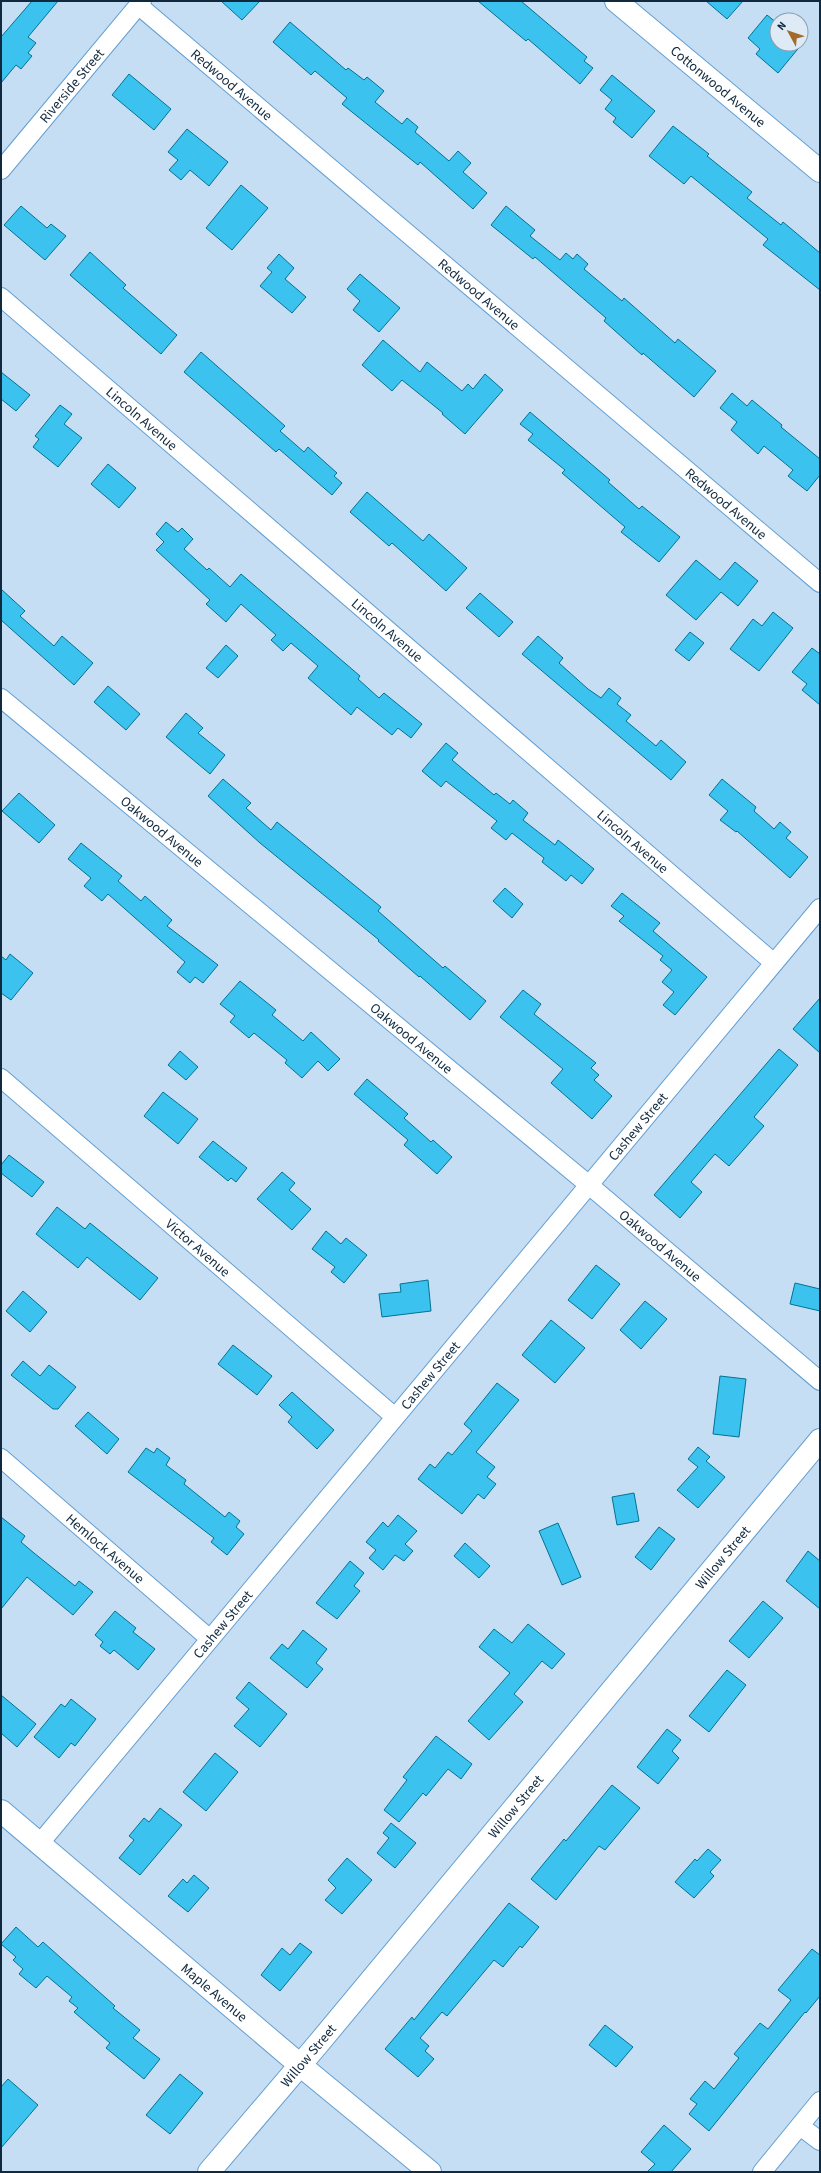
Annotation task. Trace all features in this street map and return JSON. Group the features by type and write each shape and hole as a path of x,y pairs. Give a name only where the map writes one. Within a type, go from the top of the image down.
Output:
{"street":[{"name":"Cottonwood Avenue","path":"616,1 820,171"},
{"name":"Riverside Street","path":"1,170 140,3"},
{"name":"Redwood Avenue","path":"140,3 820,583"},
{"name":"Lincoln Avenue","path":"1,297 774,963"},
{"name":"Oakwood Avenue","path":"1,698 588,1185 820,1381"},
{"name":"Cashew Street","path":"40,1843 820,908"},
{"name":"Victor Avenue","path":"1,1078 395,1417"},
{"name":"Willow Street","path":"209,2172 820,1440"},
{"name":"Hemlock Avenue","path":"1,1458 210,1638"},
{"name":"Maple Avenue","path":"1,1811 430,2172"},
{"path":"762,2172 820,2101"},
{"path":"800,2126 820,2141"}],"building":[{"path":"32,1 58,1 28,37 36,43 28,53 32,56 21,69 16,65 1,83 1,37"},
{"path":"221,1 260,1 242,20"},
{"path":"478,1 521,1 587,57 584,61 593,68 580,84 528,39 526,41"},
{"path":"706,1 743,1 727,19"},
{"path":"767,15 769,17 769,52 795,52 778,73 756,54 760,49 748,38"},
{"path":"290,22 346,70 348,68 364,80 367,77 384,91 375,102 402,124 407,118 418,127 415,132 449,161 458,151 471,163 463,172 487,193 473,209 420,162 418,165 342,104 347,98 315,71 311,75 273,42"},
{"path":"129,74 171,109 154,130 112,95"},
{"path":"612,75 655,111 632,138 613,122 616,118 605,109 612,100 600,90"},
{"path":"673,126 709,154 707,156 752,192 747,198 781,225 783,222 820,253 820,290 763,245 768,239 691,176 684,184 649,156"},
{"path":"187,129 228,162 209,186 190,170 181,180 169,170 178,160 168,152"},
{"path":"241,185 268,208 232,250 206,228"},
{"path":"21,206 47,228 51,224 66,236 45,260 4,225"},
{"path":"506,206 535,230 530,236 560,260 566,253 573,259 577,254 588,264 584,269 622,301 624,298 675,343 678,339 716,371 694,397 643,353 642,355 604,321 606,318 535,257 533,259 491,225"},
{"path":"90,252 126,285 123,288 177,335 161,354 70,275"},
{"path":"279,254 294,268 285,279 306,297 292,313 260,286 272,272 267,268"},
{"path":"360,274 400,308 379,332 353,310 360,301 347,289"},
{"path":"383,340 420,372 427,362 462,391 468,384 473,389 485,374 503,390 465,434 442,414 443,413 402,380 392,391 362,365"},
{"path":"201,352 285,426 280,431 304,452 308,447 337,473 334,476 342,483 332,495 279,449 276,452 184,372"},
{"path":"1,372 30,395 16,411 1,399"},
{"path":"732,393 747,406 752,400 782,425 781,427 820,459 820,475 807,491 788,476 793,470 764,446 758,454 731,430 737,422 720,408"},
{"path":"60,405 72,414 64,424 82,438 58,467 33,447 39,439 35,436"},
{"path":"530,412 610,480 608,482 639,509 642,506 680,537 659,562 621,532 625,527 562,473 565,470 528,440 533,434 520,424"},
{"path":"108,464 136,488 119,508 91,484"},
{"path":"367,492 423,541 429,534 467,568 446,591 392,543 389,546 350,512"},
{"path":"166,522 178,532 182,528 193,539 184,549 207,570 209,568 230,587 241,574 360,676 358,679 379,698 384,693 422,724 411,738 398,728 392,735 357,707 351,715 308,678 318,666 291,643 283,651 271,640 276,635 241,604 226,622 206,604 210,600 156,550 164,542 156,534"},
{"path":"696,560 720,580 735,562 758,581 738,606 721,592 696,620 666,595"},
{"path":"1,589 25,611 20,616 54,646 62,636 93,663 74,685 1,620"},
{"path":"480,593 513,622 499,637 466,608"},
{"path":"773,612 793,628 759,671 730,649 753,619 762,626"},
{"path":"690,632 704,643 689,661 675,650"},
{"path":"538,636 563,658 559,663 588,689 601,698 609,688 621,698 617,704 631,715 626,721 656,746 661,740 686,762 671,780 522,654"},
{"path":"226,645 238,656 218,678 206,668"},
{"path":"812,648 820,654 820,705 802,690 807,684 792,672"},
{"path":"108,686 140,714 126,730 94,702"},
{"path":"186,713 203,728 198,733 225,755 210,774 166,737"},
{"path":"446,743 458,753 452,760 494,795 496,793 510,804 513,800 528,813 523,820 555,845 558,840 594,869 582,884 571,875 566,881 542,862 544,858 512,833 506,840 491,828 497,821 446,781 441,787 422,771"},
{"path":"223,779 251,803 246,808 271,830 277,822 381,907 378,911 443,968 445,966 486,1001 470,1020 378,941 379,940 260,843 208,796"},
{"path":"722,779 756,807 754,811 774,829 780,822 791,832 786,838 808,857 790,878 737,831 736,832 720,820 728,811 709,795"},
{"path":"19,793 55,825 39,843 2,811"},
{"path":"81,843 122,876 118,881 141,901 145,896 172,920 167,926 218,965 203,983 195,977 190,983 177,972 185,962 108,894 102,901 84,886 91,878 68,859"},
{"path":"505,888 523,904 512,918 493,901"},
{"path":"622,893 660,923 653,931 707,977 675,1015 663,1005 674,992 662,982 672,970 660,960 663,956 619,921 624,916 611,906"},
{"path":"10,954 33,973 11,1000 1,993 1,956 6,960"},
{"path":"240,981 276,1010 272,1015 303,1041 311,1032 340,1059 328,1071 318,1061 302,1078 285,1063 287,1060 254,1033 249,1038 230,1022 235,1016 220,1004"},
{"path":"523,990 541,1004 534,1014 596,1063 591,1068 599,1075 594,1080 612,1096 592,1119 551,1083 563,1069 500,1017"},
{"path":"820,998 820,1053 793,1029"},
{"path":"779,1049 798,1065 754,1117 764,1126 729,1166 715,1154 691,1182 702,1192 680,1218 654,1195"},
{"path":"180,1051 198,1067 186,1080 168,1065"},
{"path":"367,1079 408,1114 404,1118 431,1142 433,1140 452,1157 437,1174 404,1145 408,1140 354,1094"},
{"path":"163,1092 198,1119 178,1144 144,1116"},
{"path":"213,1141 247,1168 236,1182 231,1178 228,1181 199,1157"},
{"path":"9,1155 44,1182 32,1197 1,1173 1,1165"},
{"path":"282,1172 295,1183 289,1190 311,1209 292,1230 257,1199"},
{"path":"57,1207 85,1229 90,1223 158,1278 140,1300 87,1257 78,1268 36,1234"},
{"path":"326,1231 341,1244 346,1238 367,1255 344,1283 331,1272 335,1267 312,1249"},
{"path":"596,1265 620,1284 592,1319 568,1300"},
{"path":"428,1280 431,1311 382,1317 379,1294 401,1292 400,1284"},
{"path":"795,1283 820,1289 820,1311 790,1304"},
{"path":"23,1291 47,1312 30,1332 6,1311"},
{"path":"645,1301 667,1319 641,1349 620,1330"},
{"path":"551,1320 585,1348 555,1383 522,1355"},
{"path":"233,1345 272,1376 257,1395 218,1364"},
{"path":"23,1361 40,1376 49,1365 76,1387 58,1409 53,1409 11,1375"},
{"path":"720,1376 746,1379 739,1437 713,1434"},
{"path":"497,1383 519,1400 476,1452 495,1467 487,1477 496,1484 484,1499 478,1494 462,1514 418,1479 430,1464 435,1468 448,1452 452,1455 472,1431 464,1424"},
{"path":"292,1392 334,1430 317,1449 288,1422 292,1417 279,1405"},
{"path":"88,1412 119,1439 107,1454 75,1426"},
{"path":"698,1447 710,1457 706,1461 725,1477 698,1508 677,1490 698,1467 688,1459"},
{"path":"146,1448 154,1453 157,1448 170,1458 166,1465 186,1480 184,1484 225,1517 229,1512 240,1521 236,1527 244,1534 227,1555 211,1542 214,1538 128,1472"},
{"path":"634,1493 639,1521 617,1525 612,1497"},
{"path":"398,1515 417,1531 405,1544 413,1551 404,1561 395,1555 383,1570 369,1558 376,1550 366,1542 383,1522 388,1527"},
{"path":"1,1517 25,1536 21,1542 34,1553 75,1586 79,1581 93,1592 73,1615 27,1577 1,1609"},
{"path":"558,1523 581,1577 562,1585 539,1531"},
{"path":"659,1527 675,1539 651,1570 635,1557"},
{"path":"465,1543 490,1566 479,1578 454,1556"},
{"path":"808,1551 820,1561 820,1609 786,1581"},
{"path":"350,1561 364,1573 354,1586 360,1591 337,1619 316,1603"},
{"path":"763,1601 783,1618 749,1658 729,1641"},
{"path":"115,1611 136,1628 133,1632 155,1649 138,1670 114,1650 110,1654 100,1646 103,1642 95,1635"},
{"path":"528,1624 565,1654 552,1669 542,1661 514,1694 523,1702 489,1740 468,1721 510,1673 479,1647 494,1629 512,1643"},
{"path":"303,1630 327,1649 316,1663 323,1669 307,1688 270,1658 282,1644 288,1649"},
{"path":"727,1670 746,1685 709,1732 689,1716"},
{"path":"249,1682 287,1714 260,1747 234,1726 249,1709 236,1698"},
{"path":"1,1695 36,1724 17,1747 1,1733"},
{"path":"71,1699 96,1719 75,1746 71,1743 59,1758 34,1737 61,1704 65,1707"},
{"path":"667,1729 681,1740 672,1751 679,1758 658,1784 637,1767"},
{"path":"436,1736 472,1764 461,1779 448,1769 426,1796 423,1793 399,1822 384,1810 407,1780 403,1777"},
{"path":"215,1753 238,1772 206,1811 183,1792"},
{"path":"612,1785 640,1808 605,1850 599,1846 556,1900 531,1879 564,1839 566,1841"},
{"path":"160,1808 182,1825 140,1875 119,1858 134,1840 129,1836 144,1818 149,1822"},
{"path":"391,1823 416,1843 395,1868 377,1853 389,1838 383,1833"},
{"path":"708,1849 721,1860 710,1872 714,1876 694,1898 675,1882 695,1859 697,1861"},
{"path":"347,1858 372,1880 342,1914 325,1900 336,1888 328,1880"},
{"path":"194,1875 209,1888 188,1912 168,1896 183,1879 187,1883"},
{"path":"509,1903 539,1927 522,1948 520,1946 503,1967 494,1960 447,2016 442,2012 420,2038 429,2046 425,2051 434,2059 418,2077 385,2049 412,2017 414,2020"},
{"path":"16,1927 38,1947 43,1942 115,2006 113,2008 140,2030 133,2038 160,2059 144,2079 106,2048 110,2043 74,2012 78,2008 69,2001 72,1997 47,1976 36,1988 19,1974 23,1969 13,1960 16,1957 1,1944"},
{"path":"300,1943 312,1952 280,1991 261,1975 282,1948 290,1955"},
{"path":"812,1949 820,1955 820,1996 806,2013 805,2012 709,2131 689,2114 697,2104 690,2099 705,2081 714,2089 739,2058 734,2054 760,2023 768,2029 791,2000 778,1990"},
{"path":"605,2025 633,2047 616,2067 589,2045"},
{"path":"180,2074 203,2093 170,2134 146,2115"},
{"path":"8,2079 38,2105 1,2148 1,2087"},
{"path":"664,2125 691,2149 671,2172 647,2172 655,2164 641,2152"}]}
